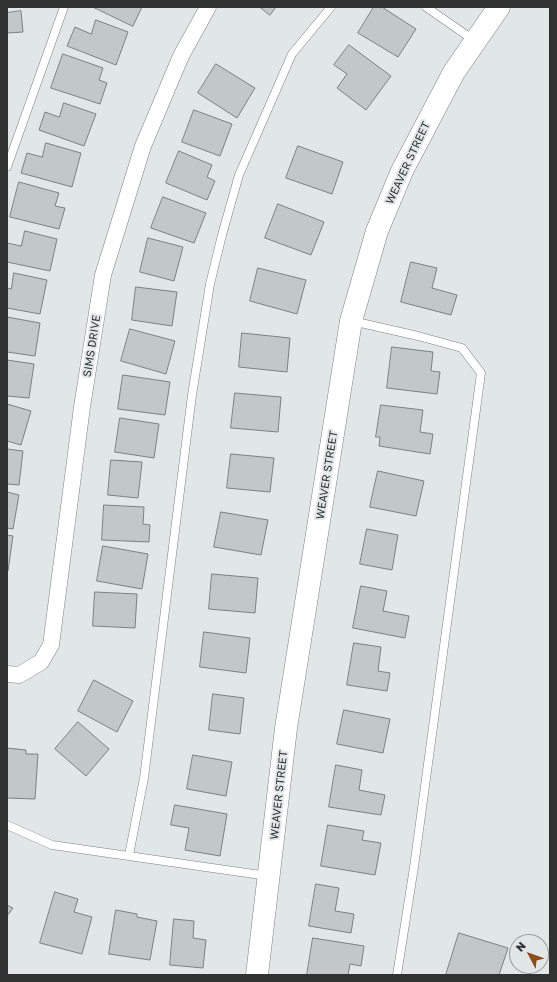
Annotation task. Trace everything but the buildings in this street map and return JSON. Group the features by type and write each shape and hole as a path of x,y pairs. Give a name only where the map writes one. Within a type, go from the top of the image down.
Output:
{"street":[{"name":"SIMS DRIVE","path":"7,674 19,675 41,662 51,646 82,407 103,275 143,146 181,56 208,7"},
{"name":"WEAVER STREET","path":"257,975 270,876 286,728 352,321 377,231 402,171 454,72 499,7"}],"lane":[{"path":"7,167 64,7"},
{"path":"129,855 144,778 192,395 210,284 239,175 292,54 331,7"},
{"path":"426,7 475,41"},
{"path":"352,321 462,348 481,373 414,868 397,975"},
{"path":"7,825 52,845 270,876"}]}
